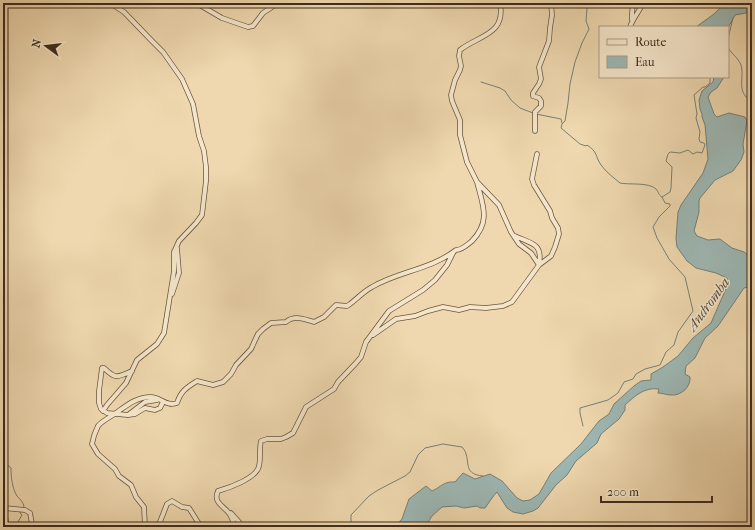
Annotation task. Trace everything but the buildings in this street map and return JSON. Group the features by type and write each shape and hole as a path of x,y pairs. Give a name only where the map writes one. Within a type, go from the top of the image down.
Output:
{"street":[{"path":"103,411 126,383 137,360 157,344 164,333 169,300 179,273 177,247 179,241 202,215 205,199 206,167 204,151 199,136 193,104 182,79 163,52 131,18 110,3"},
{"path":"187,3 198,4 222,18 248,27 253,26 263,13 278,3"},
{"path":"500,3 502,14 497,26 482,38 460,50 459,56 461,66 451,95 460,120 460,135 467,162 478,182 499,205 519,244 531,253 539,265"},
{"path":"535,131 535,112 541,106 541,101 539,98 534,96 533,93 541,79 540,67 549,41 552,15 551,3"},
{"path":"630,26 633,3"},
{"path":"632,21 639,13 642,3"},
{"path":"537,154 532,179 550,211 558,228 559,234 551,256 539,265"},
{"path":"145,527 144,507 136,497 131,485 98,454 92,444 98,427 106,418 114,414 125,405 140,398 152,397 169,404 177,403 181,393 197,382 213,385 223,382 251,349 258,334 271,323 286,322 290,319 298,318 307,318 314,322 324,317 336,304 348,306 372,286 388,279 423,268 445,258 454,251 460,250 467,246 480,232 484,224 478,182"},
{"path":"241,527 235,517 220,506 216,495 218,491 230,488 254,474 259,468 262,441 267,438 281,439 293,433 306,407 334,389 338,382 361,357 366,342 371,337 396,319 415,316 443,307 459,310 470,307 486,308 503,306 512,302 531,278 539,265 541,255 536,246 514,235"},
{"path":"371,337 389,311 423,290 435,280 447,265 454,251"},
{"path":"132,371 117,377 109,374 104,368 101,370 99,403 103,411 114,414 128,415 134,414 144,408 155,410 160,408 163,402"},
{"path":"128,415 145,402 157,400"},
{"path":"158,527 167,504 172,501 182,507 188,508 202,527"},
{"path":"8,527 4,507 25,510 30,513 32,524 36,526 51,527"},
{"path":"228,512 235,527"}],"water":[{"path":"728,3 752,3 752,12 735,15 729,26 697,26 714,14 722,6"},
{"path":"714,78 723,78 717,88 711,92 708,97 714,114 717,117 729,113 745,117 747,121 743,144 744,152 741,160 733,171 715,180 700,198 699,212 694,231 697,236 708,240 720,239 732,248 744,252 751,257 752,286 744,288 718,326 705,338 695,358 686,366 685,374 690,377 690,381 685,390 675,395 669,395 658,393 659,389 649,389 632,398 625,405 625,410 619,419 601,434 597,443 576,461 567,475 556,485 538,508 533,511 523,514 513,512 507,508 497,492 485,508 480,508 477,506 464,508 456,506 442,507 421,527 395,527 402,519 409,499 426,486 432,491 445,483 455,482 463,473 475,479 490,474 502,481 517,498 523,501 530,500 539,494 551,473 581,444 599,421 609,414 614,404 641,381 651,380 651,374 678,356 693,338 711,323 725,291 728,282 727,278 716,273 696,268 687,261 677,247 676,238 678,212 681,205 703,173 708,159 705,125 699,100 702,91 713,82"}],"waterway":[{"path":"586,3 586,21 589,29 575,62 570,84 565,121 561,128 580,144 587,145 591,148 595,152 603,168 620,183 649,185 656,189 662,197"},
{"path":"729,35 733,18"},
{"path":"729,49 741,65 742,89 747,98 752,102"},
{"name":"Andromba","path":"583,426 580,408 608,400 618,393 624,382 633,379 636,374 645,369 660,365 666,352 674,345 678,332 693,311 685,277 669,259 657,238 653,227 659,217 670,206 670,204 665,203 662,197 670,192 671,188 672,167 666,161 668,154 670,152 680,153 688,150 693,154 697,152 702,153 705,145 704,143 700,142 699,139 700,132 696,118 697,114 694,95 710,83 710,78"},
{"path":"481,82 500,88 505,91 511,100 520,108 533,113"},
{"path":"536,114 561,119 562,123"},
{"path":"3,374 5,370"},
{"path":"3,436 5,442 5,463 11,468 14,490 23,503 23,508"},
{"path":"351,527 351,515 369,496 410,472 418,455 425,448 443,444 462,447 467,456 469,469 476,475 483,476"},
{"path":"15,527 22,515 20,513 21,510"}]}
